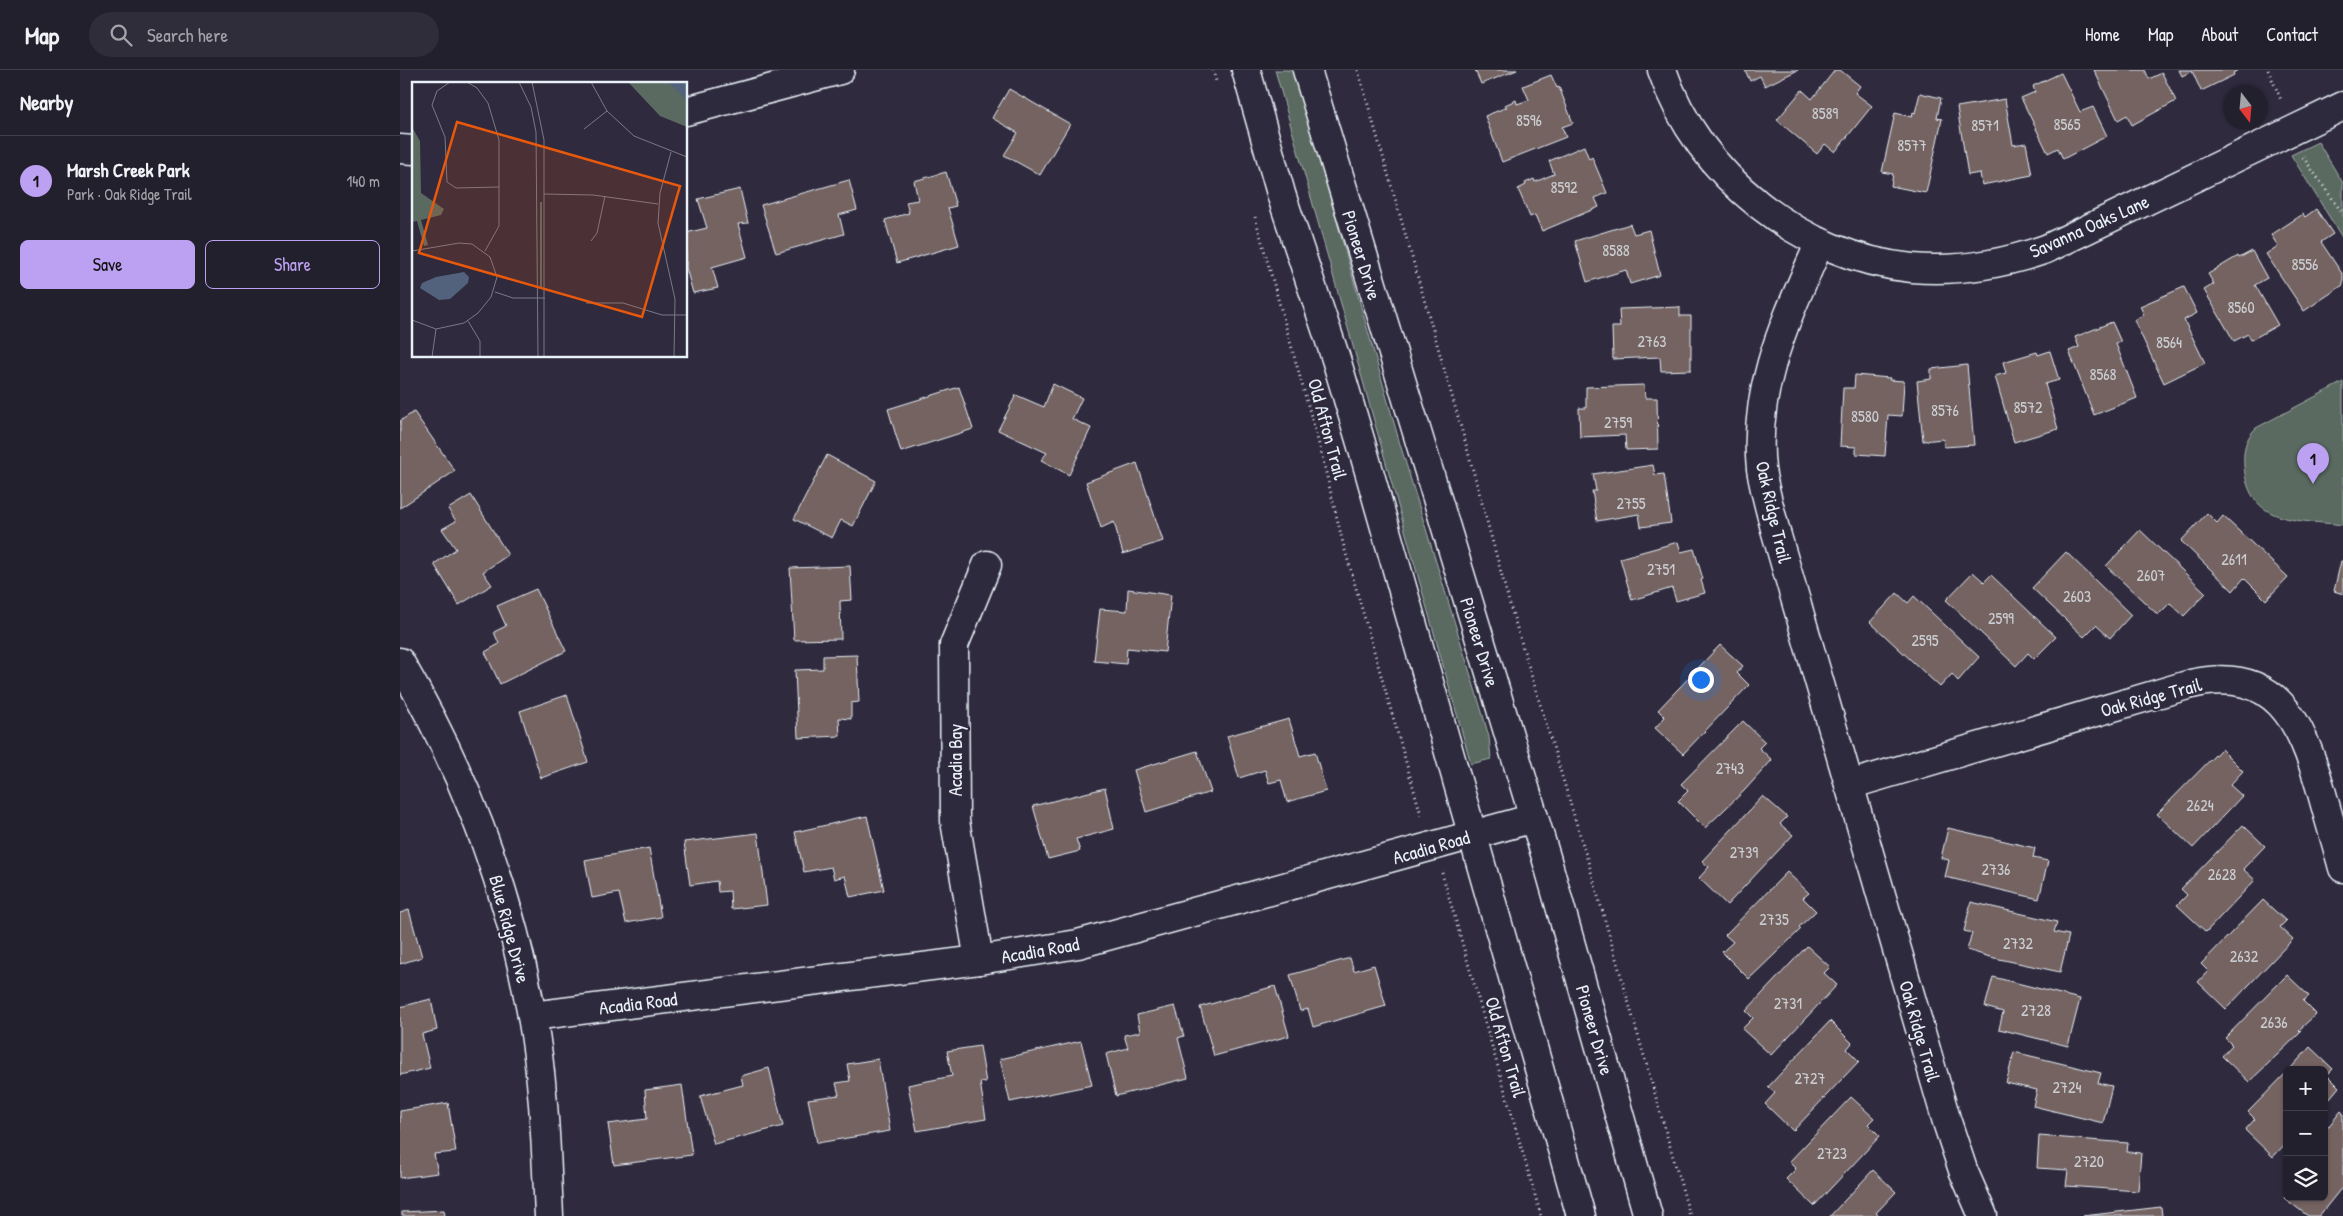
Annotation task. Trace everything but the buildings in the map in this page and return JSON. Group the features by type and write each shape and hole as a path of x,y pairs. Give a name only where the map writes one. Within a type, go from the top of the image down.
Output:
{"street":[{"path":"688,110 840,70"},
{"path":"1246,70 1282,197 1336,359 1581,1216"},
{"name":"Pioneer Drive","path":"1307,70 1534,818 1648,1216"},
{"name":"Savanna Oaks Lane","path":"1662,70 1685,120 1704,149 1722,172 1762,207 1788,225 1820,242 1850,254 1911,268 1960,268 2013,259 2062,242 2343,106"},
{"name":"Oak Ridge Trail","path":"1820,242 1773,354 1764,388 1760,447 1762,470 1775,529 1947,1122 1963,1170 1983,1216"},
{"name":"Acadia Bay","path":"979,960 955,821 954,645 986,565"},
{"name":"Blue Ridge Drive","path":"400,662 426,706 465,788 495,872 519,951 532,1016 544,1112 549,1216"},
{"name":"Oak Ridge Trail","path":"1849,785 2191,684 2217,680 2239,681 2255,686 2274,698 2296,723 2308,749 2343,868"},
{"name":"Acadia Road","path":"532,1016 979,960 1078,944 1534,818"}],"path":[{"path":"1213,70 1217,85"},
{"path":"1358,70 1466,441 1510,605 1590,868 1690,1216"},
{"path":"2268,70 2284,106"},
{"path":"2301,154 2343,214"},
{"name":"Old Afton Trail","path":"1253,209 1415,796"},
{"name":"Old Afton Trail","path":"1447,886 1541,1216"}],"green space":[{"path":"1275,70 1294,70 1400,444 1482,712 1489,737 1491,759 1471,764"},
{"path":"2318,142 2343,183 2343,239 2291,155"},
{"path":"2343,382 2343,525 2293,520 2278,516 2265,509 2255,500 2248,486 2244,455 2249,436 2256,428"}],"place":[{"name":"Marsh Creek Park","path":"2313,484"}]}
